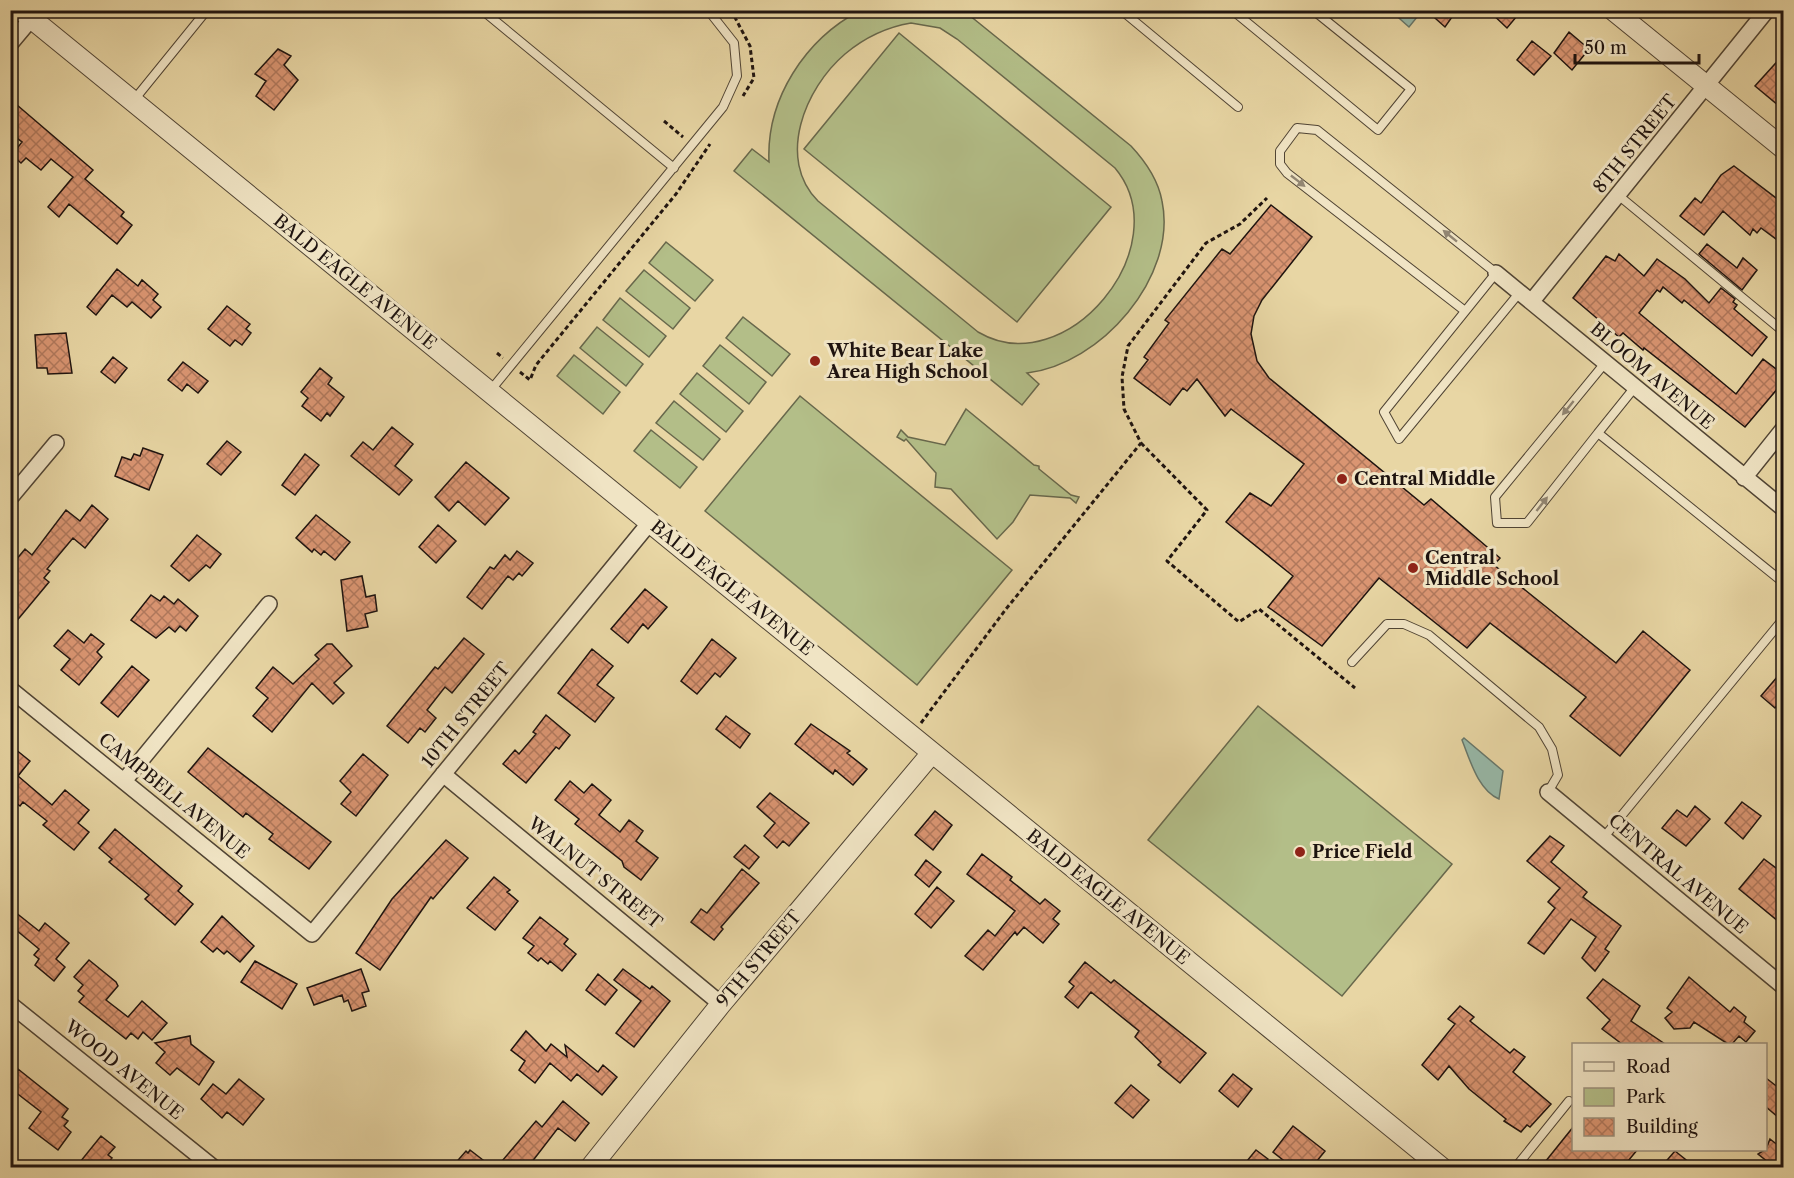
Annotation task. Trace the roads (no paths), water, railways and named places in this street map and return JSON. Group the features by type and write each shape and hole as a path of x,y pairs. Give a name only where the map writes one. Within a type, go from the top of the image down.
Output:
{"street":[{"path":"1613,10 1784,149"},
{"name":"8TH STREET","path":"1526,297 1618,195 1767,10"},
{"name":"BALD EAGLE AVENUE","path":"30,13 133,101 651,521 931,754 1442,1167"},
{"path":"10,44 30,13"},
{"name":"BLOOM AVENUE","path":"1496,273 1784,509"},
{"path":"1744,478 1784,428"},
{"path":"10,498 56,443"},
{"name":"10TH STREET","path":"312,934 651,521"},
{"path":"124,781 269,604"},
{"name":"CAMPBELL AVENUE","path":"10,689 312,934"},
{"name":"9TH STREET","path":"590,1167 721,1004 931,754"},
{"name":"WALNUT STREET","path":"443,774 721,1004"},
{"name":"CENTRAL AVENUE","path":"1548,792 1784,987"},
{"name":"WOOD AVENUE","path":"10,1004 214,1167"}],"lane":[{"path":"133,101 207,10"},
{"path":"482,10 674,168"},
{"path":"1121,10 1239,107"},
{"path":"1232,10 1378,130 1411,89 1313,10"},
{"path":"490,391 723,107 737,76 734,43 712,12"},
{"path":"1465,311 1287,172 1280,164 1280,151 1297,128 1317,129 1496,273 1384,412 1400,439 1526,297"},
{"path":"1618,195 1784,332"},
{"path":"1605,363 1495,497 1497,523 1527,523 1635,387"},
{"path":"1598,433 1784,583"},
{"path":"1604,837 1784,618"},
{"path":"1352,662 1387,624 1404,624 1429,634 1539,727 1552,749 1558,775 1548,792"},
{"path":"1515,1167 1569,1101"}],"place":[{"name":"White Bear Lake Area High School","path":"815,361"},
{"name":"Central Middle","path":"1342,479"},
{"name":"Central Middle School","path":"1413,568"},
{"name":"Price Field","path":"1300,852"}]}
